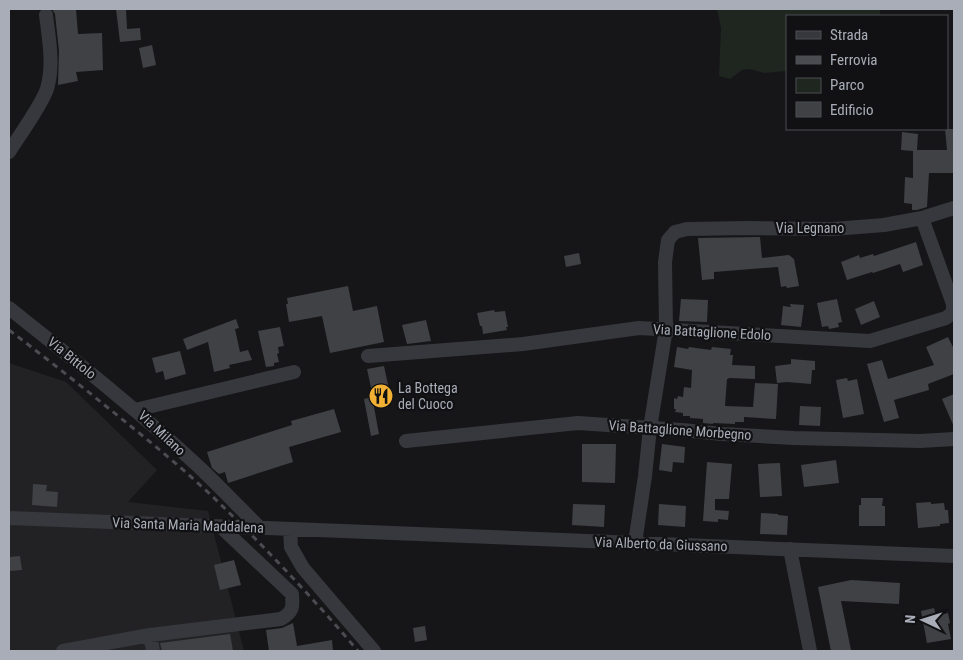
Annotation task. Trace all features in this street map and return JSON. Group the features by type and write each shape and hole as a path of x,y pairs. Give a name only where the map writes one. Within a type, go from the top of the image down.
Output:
{"street":[{"path":"9,152 47,88 50,70 50,44 46,15"},
{"name":"Via Legnano","path":"666,329 665,262 668,240 675,232 687,229 833,229 884,225 922,218 954,208"},
{"name":"Via Battaglione Edolo","path":"368,356 523,344 639,328 870,342 946,318 953,312 953,304 922,218"},
{"name":"Via Bittolo","path":"9,308 86,368 135,410"},
{"path":"635,543 650,428 666,329"},
{"name":"Via Milano","path":"135,410 294,372"},
{"name":"Via Milano","path":"135,410 198,467 260,528"},
{"name":"Via Battaglione Morbegno","path":"406,441 578,423 794,438 920,441 954,439"},
{"name":"Via Santa Maria Maddalena","path":"9,518 368,532"},
{"path":"63,651 150,635 282,619 289,614 293,606 292,594 221,527"},
{"path":"290,529 291,547 303,568 374,651"},
{"name":"Via Alberto da Giussano","path":"368,532 954,556"},
{"path":"790,549 810,651"},
{"path":"150,635 153,651"}],"shaded area":[{"path":"9,363 66,382 157,470 128,502 208,511 244,651 9,651"}],"green space":[{"path":"717,9 880,9 880,15 786,15 786,71 764,73 750,69 742,70 730,79 719,76 721,28"}],"building":[{"path":"52,9 76,9 78,34 102,33 103,70 76,72 78,81 58,85 59,51 55,14"},
{"path":"116,9 126,9 127,29 140,28 141,40 120,42"},
{"path":"152,45 156,65 143,68 139,48"},
{"path":"954,129 954,173 929,173 927,207 912,210 912,204 904,203 905,177 913,178 913,151 901,150 902,132 918,134 917,150 947,150 945,130"},
{"path":"760,237 762,258 789,255 794,259 799,286 781,287 778,267 714,272 714,279 702,280 698,238"},
{"path":"916,242 923,265 903,272 900,264 847,280 841,262 859,255 860,258 873,254 874,256"},
{"path":"579,253 581,264 566,267 564,256"},
{"path":"348,286 353,311 377,306 384,342 330,353 322,316 289,322 287,298"},
{"path":"681,299 708,300 707,322 679,321"},
{"path":"837,299 842,322 838,323 839,327 829,329 828,326 822,327 817,303"},
{"path":"874,301 880,317 861,325 855,309"},
{"path":"790,304 804,305 801,327 781,325 783,306 791,307"},
{"path":"494,310 495,312 505,311 507,330 483,334 477,313"},
{"path":"236,319 239,328 235,329 240,352 248,350 252,360 229,365 230,368 214,372 208,342 187,350 183,339"},
{"path":"426,320 431,341 407,344 402,325"},
{"path":"280,327 284,346 278,347 279,362 274,363 274,366 266,367 258,331"},
{"path":"948,337 954,349 954,374 928,384 929,390 894,400 899,418 884,422 867,364 882,360 888,379 934,365 926,347"},
{"path":"677,347 711,350 712,347 731,349 730,355 733,355 732,365 755,366 755,379 727,379 725,406 753,407 755,383 778,384 776,419 744,417 744,422 713,424 703,423 703,419 690,418 690,416 683,416 683,413 675,412 674,398 677,399 678,396 683,397 684,387 691,388 692,370 674,367"},
{"path":"180,351 186,374 165,380 163,371 156,373 152,358"},
{"path":"791,359 815,361 815,370 812,370 811,384 777,383 775,366 791,364"},
{"path":"384,366 392,403 374,407 379,434 371,436 364,399 373,397 367,369"},
{"path":"847,378 848,381 857,379 864,414 843,418 836,380"},
{"path":"954,394 954,427 942,399"},
{"path":"800,406 821,407 820,426 799,425"},
{"path":"334,409 341,432 289,447 293,462 228,483 225,472 219,474 212,468 207,452 292,425 291,421"},
{"path":"582,444 616,444 615,483 582,482"},
{"path":"662,444 685,447 684,463 673,462 672,472 659,470"},
{"path":"836,460 839,483 804,487 801,465"},
{"path":"707,462 732,464 729,499 715,499 715,510 729,511 728,520 718,519 718,522 703,521"},
{"path":"780,463 782,496 760,497 758,464"},
{"path":"33,484 47,485 46,491 58,492 57,507 32,505"},
{"path":"861,498 883,498 882,506 885,506 885,526 859,526"},
{"path":"931,502 931,504 944,503 945,510 948,510 949,523 940,524 940,526 918,528 916,503"},
{"path":"573,504 605,505 604,527 572,525"},
{"path":"659,504 686,506 685,527 658,525"},
{"path":"761,513 788,516 787,535 760,534"},
{"path":"20,556 22,570 9,571 9,557"},
{"path":"234,560 241,585 220,590 214,565"},
{"path":"851,580 900,583 899,604 841,601 851,650 831,651 818,587"},
{"path":"934,608 936,616 948,613 951,639 927,643 921,611"},
{"path":"293,623 297,646 332,640 333,651 269,651 266,630 282,628"},
{"path":"425,626 427,640 415,642 413,628"},
{"path":"230,634 233,651 162,651 160,643"}],"railway":[{"path":"9,330 134,429 199,484 287,572 358,651"}],"place":[{"name":"La Bottega del Cuoco","path":"381,396"}]}
